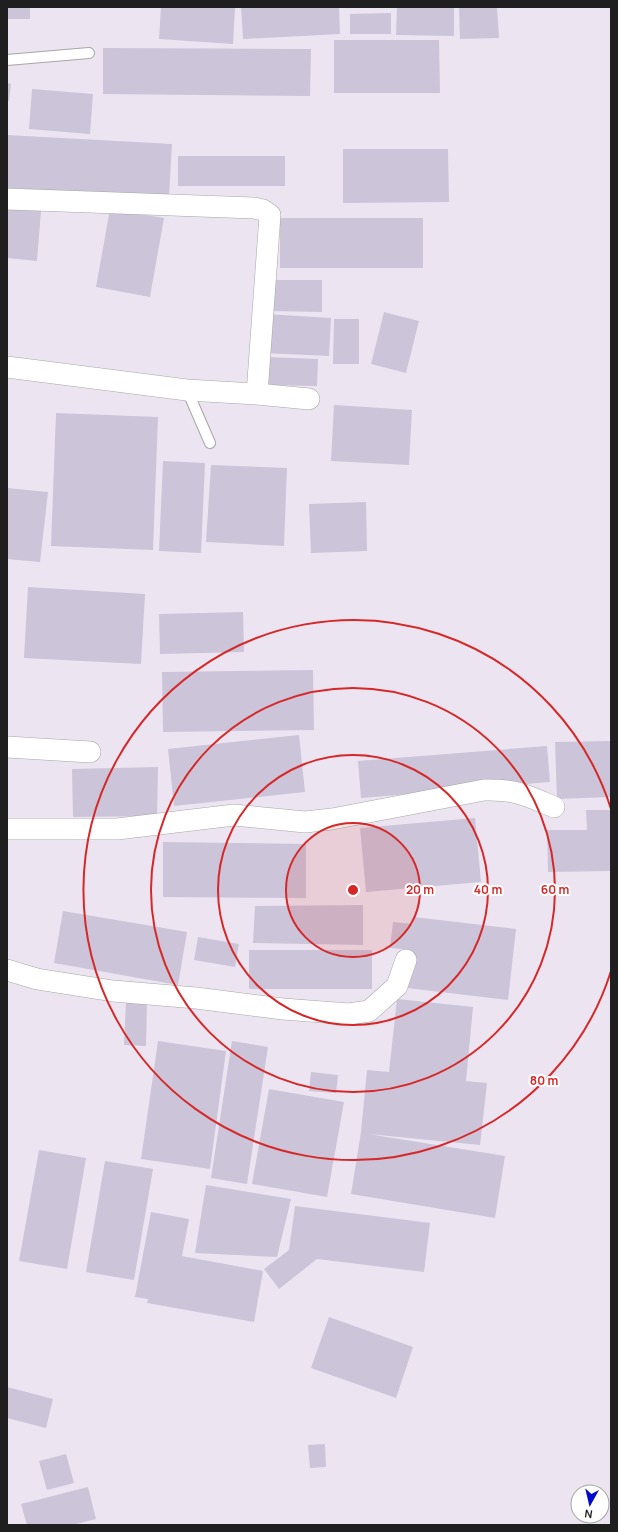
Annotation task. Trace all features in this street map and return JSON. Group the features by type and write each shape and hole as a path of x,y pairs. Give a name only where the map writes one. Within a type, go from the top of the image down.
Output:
{"street":[{"path":"7,199 254,208 263,210 270,215 257,394"},
{"path":"7,367 187,390 309,399"},
{"path":"7,748 90,752"},
{"path":"7,829 116,829 234,815 305,822 332,820 484,790 503,790 521,793 554,807"},
{"path":"7,970 37,979 113,991 196,998 283,1009 349,1014 369,1011 397,986 406,960"}],"lane":[{"path":"7,60 89,53"},
{"path":"187,390 210,443"}],"building":[{"path":"7,7 30,7 30,19 7,19"},
{"path":"161,7 235,7 233,44 159,39"},
{"path":"241,7 339,7 340,34 243,39"},
{"path":"397,7 454,7 454,36 396,35"},
{"path":"459,7 497,7 499,38 460,39"},
{"path":"391,13 391,34 350,34 350,14"},
{"path":"334,40 439,40 440,93 334,93"},
{"path":"103,48 311,49 310,96 103,94"},
{"path":"7,83 11,84 9,101 7,100"},
{"path":"32,89 93,94 90,134 29,129"},
{"path":"7,135 172,144 169,196 7,188"},
{"path":"343,149 448,149 449,202 343,203"},
{"path":"178,156 285,156 285,186 178,186"},
{"path":"7,208 41,211 37,261 7,258"},
{"path":"110,209 164,218 150,297 96,287"},
{"path":"280,218 423,218 423,268 280,268"},
{"path":"272,280 322,280 322,312 271,311"},
{"path":"384,312 419,321 406,373 371,364"},
{"path":"265,314 331,318 329,356 263,353"},
{"path":"334,319 359,319 359,364 333,364"},
{"path":"264,357 318,359 317,386 263,385"},
{"path":"334,405 412,410 409,465 331,461"},
{"path":"56,413 158,417 153,550 51,546"},
{"path":"163,461 205,463 201,553 159,551"},
{"path":"211,465 287,468 284,546 206,542"},
{"path":"7,488 48,492 40,562 7,559"},
{"path":"366,502 367,551 311,553 309,504"},
{"path":"28,587 145,594 141,664 24,658"},
{"path":"243,612 244,652 160,654 159,614"},
{"path":"313,670 314,730 163,732 162,672"},
{"path":"299,735 305,792 174,806 168,749"},
{"path":"611,741 611,797 557,799 555,742"},
{"path":"547,746 550,782 361,798 358,761"},
{"path":"158,767 157,816 73,817 72,769"},
{"path":"586,810 611,810 611,871 548,872 547,830 587,830"},
{"path":"475,818 481,882 366,892 360,828"},
{"path":"163,842 306,844 306,898 163,897"},
{"path":"363,905 363,945 253,943 255,906"},
{"path":"63,911 187,932 178,985 54,963"},
{"path":"414,917 516,929 508,1000 407,988 411,950 390,948 393,922 413,924"},
{"path":"198,937 239,944 235,967 194,960"},
{"path":"249,950 372,950 372,989 249,989"},
{"path":"397,999 473,1007 466,1081 487,1083 480,1145 368,1134 505,1156 495,1218 351,1194 361,1132 367,1070 389,1072"},
{"path":"126,1001 147,1002 146,1046 124,1045"},
{"path":"158,1041 226,1051 210,1169 141,1159"},
{"path":"232,1041 268,1047 247,1184 211,1178"},
{"path":"311,1072 338,1075 336,1093 309,1091"},
{"path":"269,1089 344,1102 327,1197 252,1184"},
{"path":"39,1150 86,1158 67,1269 19,1261"},
{"path":"105,1161 153,1169 134,1280 86,1272"},
{"path":"206,1185 291,1199 277,1257 195,1253"},
{"path":"295,1206 430,1223 424,1272 317,1259 279,1289 264,1269 289,1250"},
{"path":"151,1212 189,1219 182,1256 263,1271 254,1322 147,1303 148,1299 135,1297"},
{"path":"329,1317 413,1347 396,1398 311,1368"},
{"path":"7,1387 53,1399 46,1428 7,1418"},
{"path":"325,1444 326,1467 310,1468 308,1445"},
{"path":"66,1454 74,1483 47,1490 39,1461"},
{"path":"88,1487 96,1519 72,1525 27,1525 21,1504"}]}
